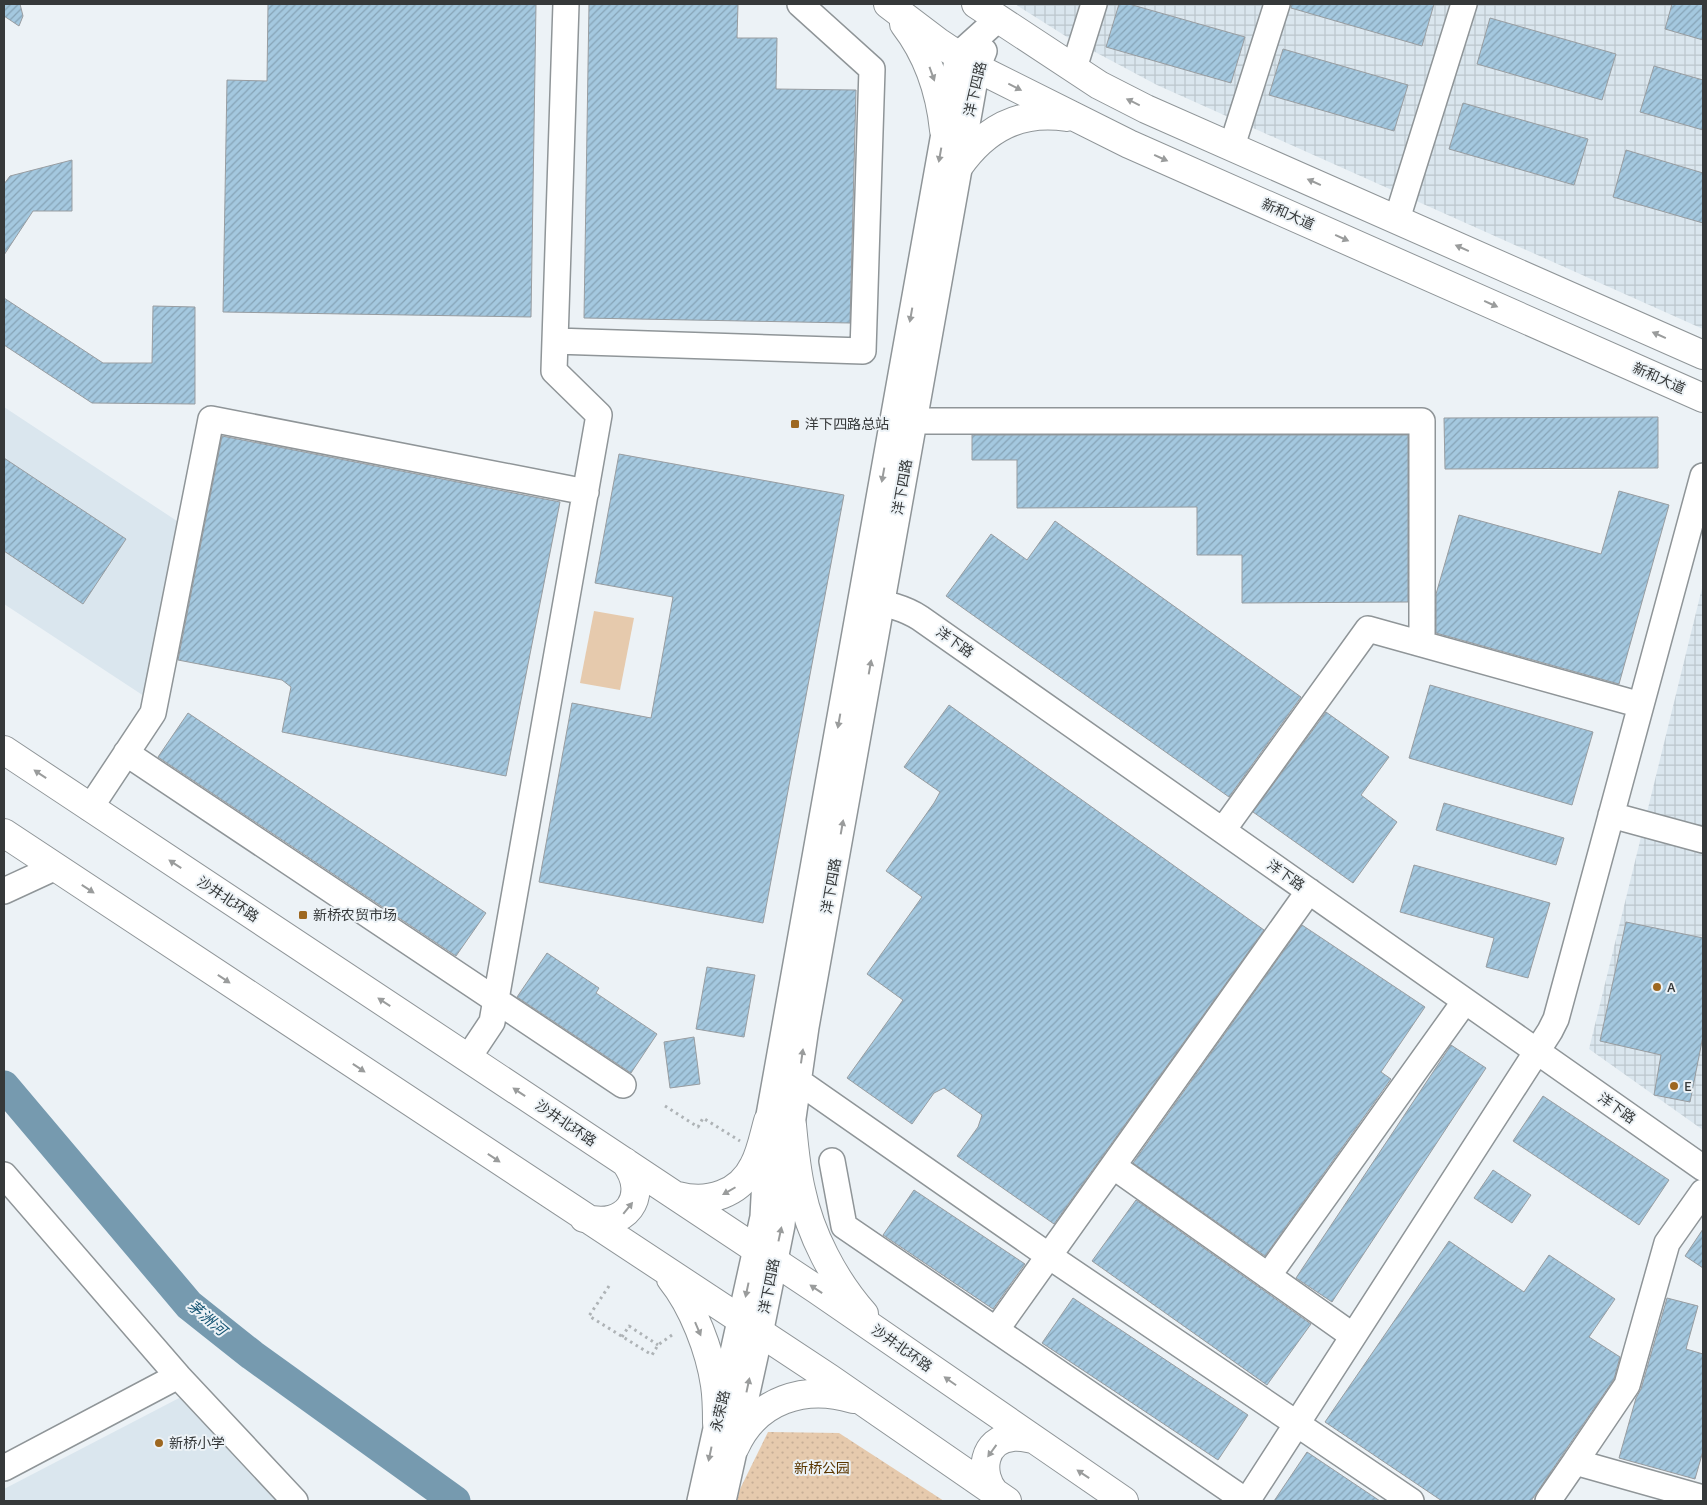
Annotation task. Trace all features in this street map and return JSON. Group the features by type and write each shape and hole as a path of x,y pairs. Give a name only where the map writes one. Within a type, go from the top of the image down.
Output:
{"main road":[{"name":"新和大道","path":"888,4 967,62 1129,144 1703,398"},
{"path":"888,4 910,32 930,68 942,109 944,130"},
{"path":"976,4 1099,85 1131,101 1703,355"},
{"path":"959,166 979,142 991,132 1012,122 1034,116 1050,115 1081,120"},
{"name":"沙井北环路","path":"4,750 765,1255 1124,1501"},
{"path":"4,833 869,1406 1001,1497"},
{"path":"677,1196 688,1199 711,1199 732,1190 741,1183 755,1165 780,1123"},
{"path":"780,1123 806,1210 823,1250 834,1271 862,1312 883,1335"},
{"path":"584,1218 606,1222 626,1212 636,1192 636,1181 632,1170 625,1162"},
{"path":"666,1272 682,1294 710,1359 715,1387 717,1424"},
{"path":"735,1448 741,1434 756,1417 778,1402 790,1397 822,1393 851,1399 869,1406"},
{"path":"1001,1497 990,1487 986,1477 984,1466 987,1456 993,1447 1002,1440 1012,1437 1033,1439"}],"street":[{"path":"468,1058 492,1022 599,415 554,372 566,4"},
{"path":"555,341 863,351 872,69 800,4"},
{"path":"1074,68 1094,4"},
{"path":"1232,146 1277,4"},
{"path":"1397,219 1464,4"},
{"name":"洋下四路","path":"750,1327 765,1255 763,1217 903,421 944,130 967,62 998,19"},
{"name":"洋下四路","path":"903,421 959,166 967,62"},
{"path":"90,808 153,713 211,419 586,492"},
{"path":"903,421 1422,421 1422,644"},
{"path":"832,1161 844,1226 1246,1501 1354,1336 1556,1019 1703,476"},
{"name":"洋下四路","path":"780,1123 798,1081 871,601"},
{"name":"洋下路","path":"871,601 908,610 920,618 1465,1001 1701,1162"},
{"path":"1223,830 1368,629 1641,705"},
{"path":"126,753 623,1085"},
{"path":"1611,815 1703,840"},
{"path":"4,891 56,867"},
{"path":"996,1330 1309,891"},
{"path":"1268,1276 1465,1001"},
{"path":"798,1081 1048,1256 1411,1501"},
{"path":"1113,1166 1354,1336"},
{"path":"4,1175 178,1376 295,1501"},
{"path":"1548,1501 1627,1385 1667,1243 1703,1192"},
{"name":"永荣路","path":"705,1499 717,1424 750,1327"},
{"name":"永荣路","path":"705,1499 735,1448 750,1327"},
{"path":"4,1468 178,1376"},
{"path":"1575,1462 1703,1498"}],"path":[{"path":"665,1106 698,1127 703,1118 727,1133"},
{"path":"609,1286 589,1316 652,1355 658,1345 672,1335"},
{"path":"622,1337 629,1326 658,1345"}],"shaded area":[{"path":"1015,4 1703,4 1703,329 1157,85 1067,37"},
{"path":"4,407 180,523 147,698 4,604"},
{"path":"1703,584 1703,1130 1589,1049"},
{"name":"新桥小学","path":"183,1396 280,1501 4,1501 4,1489"}],"green space":[{"path":"594,611 634,618 620,690 580,683"},
{"name":"新桥公园","path":"768,1432 839,1433 944,1501 737,1501 740,1489"}],"building":[{"path":"4,4 20,4 23,16 19,26 4,16"},
{"path":"268,4 536,4 531,317 223,312 227,80 267,81"},
{"path":"589,4 738,4 737,38 777,38 776,89 856,90 850,323 584,318"},
{"path":"1119,4 1129,4 1245,37 1231,83 1106,47"},
{"path":"1291,4 1434,4 1422,46 1291,8"},
{"path":"1672,4 1703,4 1703,40 1665,29"},
{"path":"1490,18 1616,54 1602,100 1477,64"},
{"path":"1283,49 1408,85 1394,131 1269,95"},
{"path":"1654,66 1703,80 1703,130 1640,112"},
{"path":"1463,103 1588,139 1574,185 1449,149"},
{"path":"1626,150 1703,173 1703,223 1613,197"},
{"path":"72,160 72,211 33,211 4,255 4,184 10,176"},
{"path":"4,298 103,363 152,363 153,306 195,307 195,404 92,403 4,345"},
{"path":"1658,417 1658,468 1445,469 1444,418"},
{"path":"972,435 1408,435 1408,602 1242,603 1242,555 1197,555 1197,507 1017,508 1017,460 972,460"},
{"path":"222,436 560,502 506,776 282,732 291,687 282,680 178,660"},
{"path":"619,454 844,495 763,923 539,882 572,703 651,718 673,597 595,583"},
{"path":"4,458 126,539 83,604 4,551"},
{"path":"1619,491 1669,505 1619,684 1436,633 1436,594 1459,515 1601,554"},
{"path":"1055,521 1301,697 1229,797 946,596 991,534 1027,560"},
{"path":"1430,685 1593,732 1572,805 1409,758"},
{"path":"949,705 1264,930 1054,1224 957,1156 978,1127 982,1115 944,1088 934,1093 912,1124 847,1078 903,1000 867,974 922,897 886,871 940,792 904,767"},
{"path":"1326,712 1389,757 1361,795 1397,822 1353,883 1253,812"},
{"path":"188,713 486,913 456,956 158,757"},
{"path":"1444,803 1564,838 1556,865 1436,830"},
{"path":"1414,865 1550,903 1528,978 1486,967 1494,938 1400,912"},
{"name":"A","path":"1626,922 1703,938 1703,1036 1690,1102 1654,1095 1661,1055 1600,1041"},
{"path":"1302,925 1425,1007 1381,1072 1391,1079 1265,1256 1133,1163"},
{"path":"547,953 599,988 596,993 657,1034 631,1073 517,997"},
{"path":"707,967 755,975 744,1037 696,1029"},
{"path":"694,1037 700,1084 670,1088 664,1042"},
{"path":"1451,1045 1486,1068 1332,1302 1296,1278"},
{"path":"1543,1096 1669,1180 1639,1225 1513,1141"},
{"path":"1493,1170 1531,1195 1512,1223 1474,1198"},
{"path":"914,1190 1025,1264 993,1309 883,1235"},
{"path":"1136,1200 1311,1324 1267,1385 1092,1261"},
{"path":"1703,1229 1703,1268 1685,1256"},
{"path":"1449,1241 1524,1292 1549,1255 1615,1299 1589,1337 1620,1357 1614,1379 1531,1501 1442,1501 1325,1422"},
{"path":"1073,1298 1248,1415 1218,1460 1042,1343"},
{"path":"1667,1298 1698,1306 1686,1349 1703,1354 1703,1451 1695,1479 1619,1458"},
{"path":"1307,1452 1380,1501 1274,1501"}],"waterway":[{"name":"茅洲河","path":"4,1086 189,1305 252,1355 455,1501"}],"place":[{"name":"洋下四路总站","path":"795,424"},
{"name":"新桥农贸市场","path":"303,915"},
{"name":"A","path":"1657,987"},
{"name":"E","path":"1674,1086"},
{"name":"新桥小学","path":"159,1443"}]}
